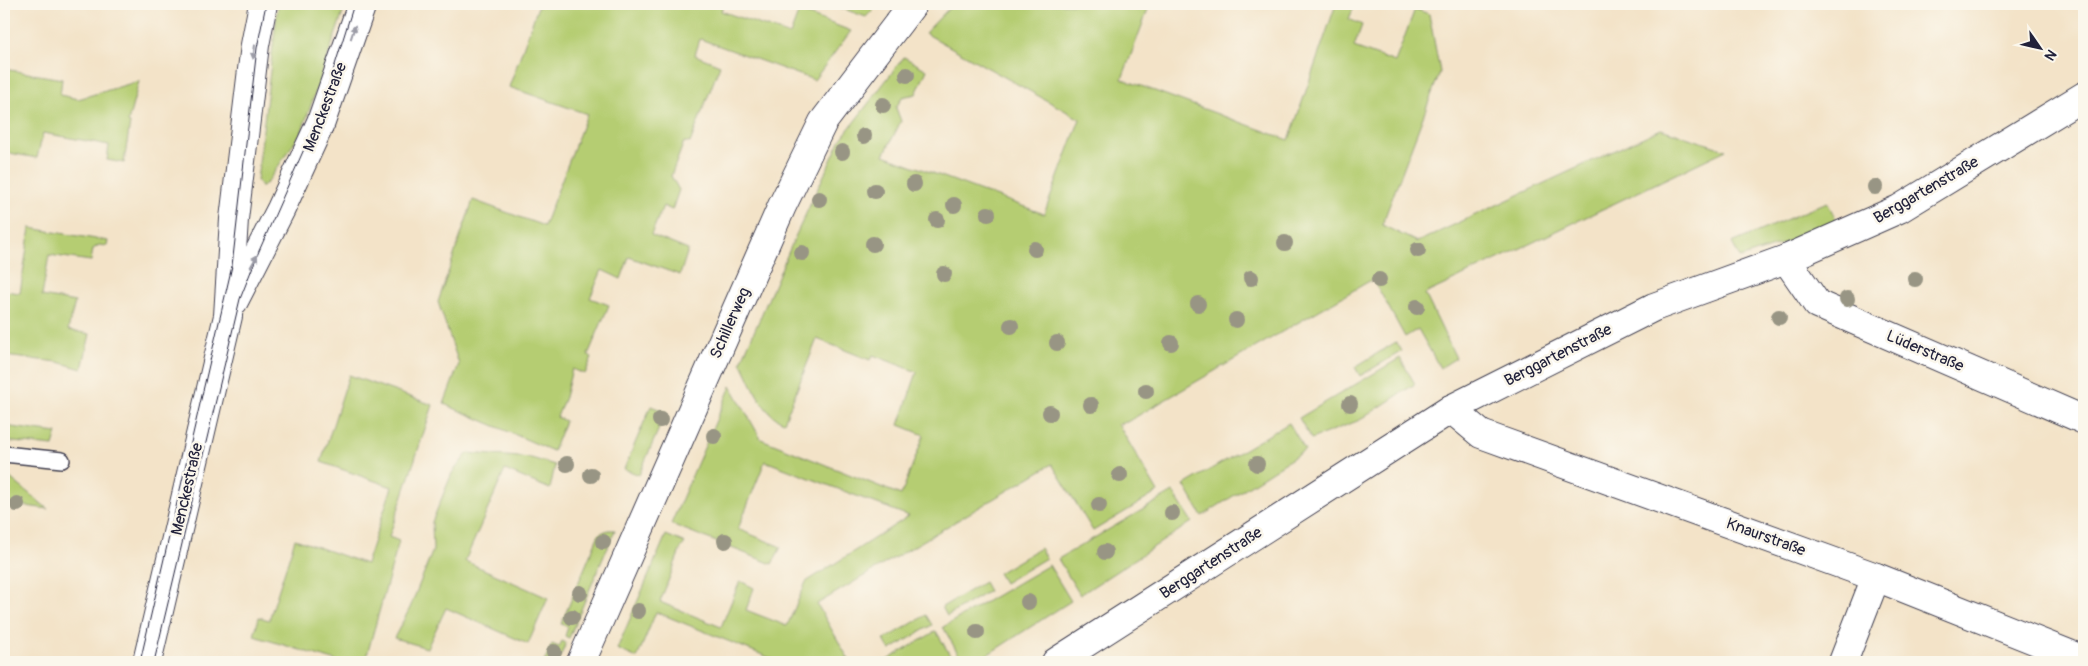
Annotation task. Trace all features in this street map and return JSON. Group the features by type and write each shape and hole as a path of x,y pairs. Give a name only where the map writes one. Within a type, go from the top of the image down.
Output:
{"street":[{"name":"Menckestraße","path":"146,662 228,316 234,219 255,45 263,4"},
{"name":"Menckestraße","path":"228,316 281,209 321,122 362,4"},
{"name":"Schillerweg","path":"581,662 782,206 822,122 913,4"},
{"name":"Berggartenstraße","path":"1073,658 1451,409 1654,307 1786,259 1899,209 2084,96"},
{"name":"Lüderstraße","path":"1786,259 1817,304 2084,420"},
{"name":"Knaurstraße","path":"1451,409 1481,434 1876,577 2084,660"},
{"path":"1844,662 1876,577"}],"lane":[{"path":"4,454 62,460"}],"green space":[{"path":"278,4 346,4 302,131 267,183 261,187 257,180"},
{"path":"539,4 724,4 721,11 790,35 799,11 851,31 814,80 700,39 695,55 720,65 690,143 684,142 671,176 679,190 672,210 663,206 651,235 688,250 680,275 629,257 621,279 602,270 590,298 609,305 588,355 592,357 585,374 572,369 565,397 557,417 565,421 553,451 444,404 459,364 438,302 473,200 544,226 587,114 509,87"},
{"path":"830,4 879,4 866,17"},
{"path":"953,4 1150,4 1122,79 1289,140 1336,4 1355,4 1349,19 1362,25 1354,47 1395,62 1415,9 1429,14 1440,72 1382,225 1417,242 1661,129 1726,150 1425,294 1456,358 1440,368 1418,329 1405,337 1373,279 1127,422 1118,424 1158,492 1093,531 1052,464 817,604 850,661 848,662 780,662 656,612 637,658 617,649 666,535 685,543 681,548 660,602 721,627 740,581 754,588 746,610 787,626 806,582 909,516 765,461 738,529 781,547 772,564 671,524 731,386 761,439 901,495 924,435 899,425 917,372 873,355 870,360 817,339 784,422 776,418 763,405 741,362 795,237 841,139 904,57 927,70 916,94 902,97 896,108 901,121 884,155 1044,214 1080,119 925,33"},
{"path":"4,69 62,79 60,95 78,99 139,81 128,122 130,123 124,163 107,160 109,145 43,133 37,158 4,152"},
{"path":"1827,202 1836,219 1836,226 1740,258 1732,243"},
{"path":"30,228 108,241 107,246 99,245 93,249 91,261 49,255 42,296 75,302 68,330 90,334 82,369 58,362 4,356 4,291 20,293"},
{"path":"1396,342 1402,351 1360,376 1355,367"},
{"path":"1400,358 1415,384 1360,420 1311,439 1299,418"},
{"path":"349,375 433,405 389,537 399,541 365,662 340,662 254,636 259,617 269,620 295,539 366,564 392,487 321,462"},
{"path":"651,406 666,412 639,475 624,469"},
{"path":"1289,423 1305,450 1202,516 1184,485"},
{"path":"4,426 57,433 53,446 4,441"},
{"path":"468,453 531,458 555,465 550,489 505,470 465,561 548,598 528,644 446,608 427,648 394,638 410,608 433,550 432,522 452,473"},
{"path":"4,473 48,509 4,503"},
{"path":"1173,492 1192,522 1080,595 1058,559"},
{"path":"608,530 615,530 569,638 565,636 568,627 561,624 599,534"},
{"path":"1040,548 1046,558 1004,583 998,573"},
{"path":"1049,565 1071,601 976,662 963,662 943,627"},
{"path":"984,582 989,591 947,616 942,607"},
{"path":"926,615 932,625 890,650 884,640"},
{"path":"936,631 954,662 884,662"},
{"path":"562,641 566,643 558,662 544,662 552,644 559,647"}],"tram line":[{"path":"140,662 232,266 257,48 266,4"},
{"path":"154,662 240,299 259,251 320,113 354,4"}]}
